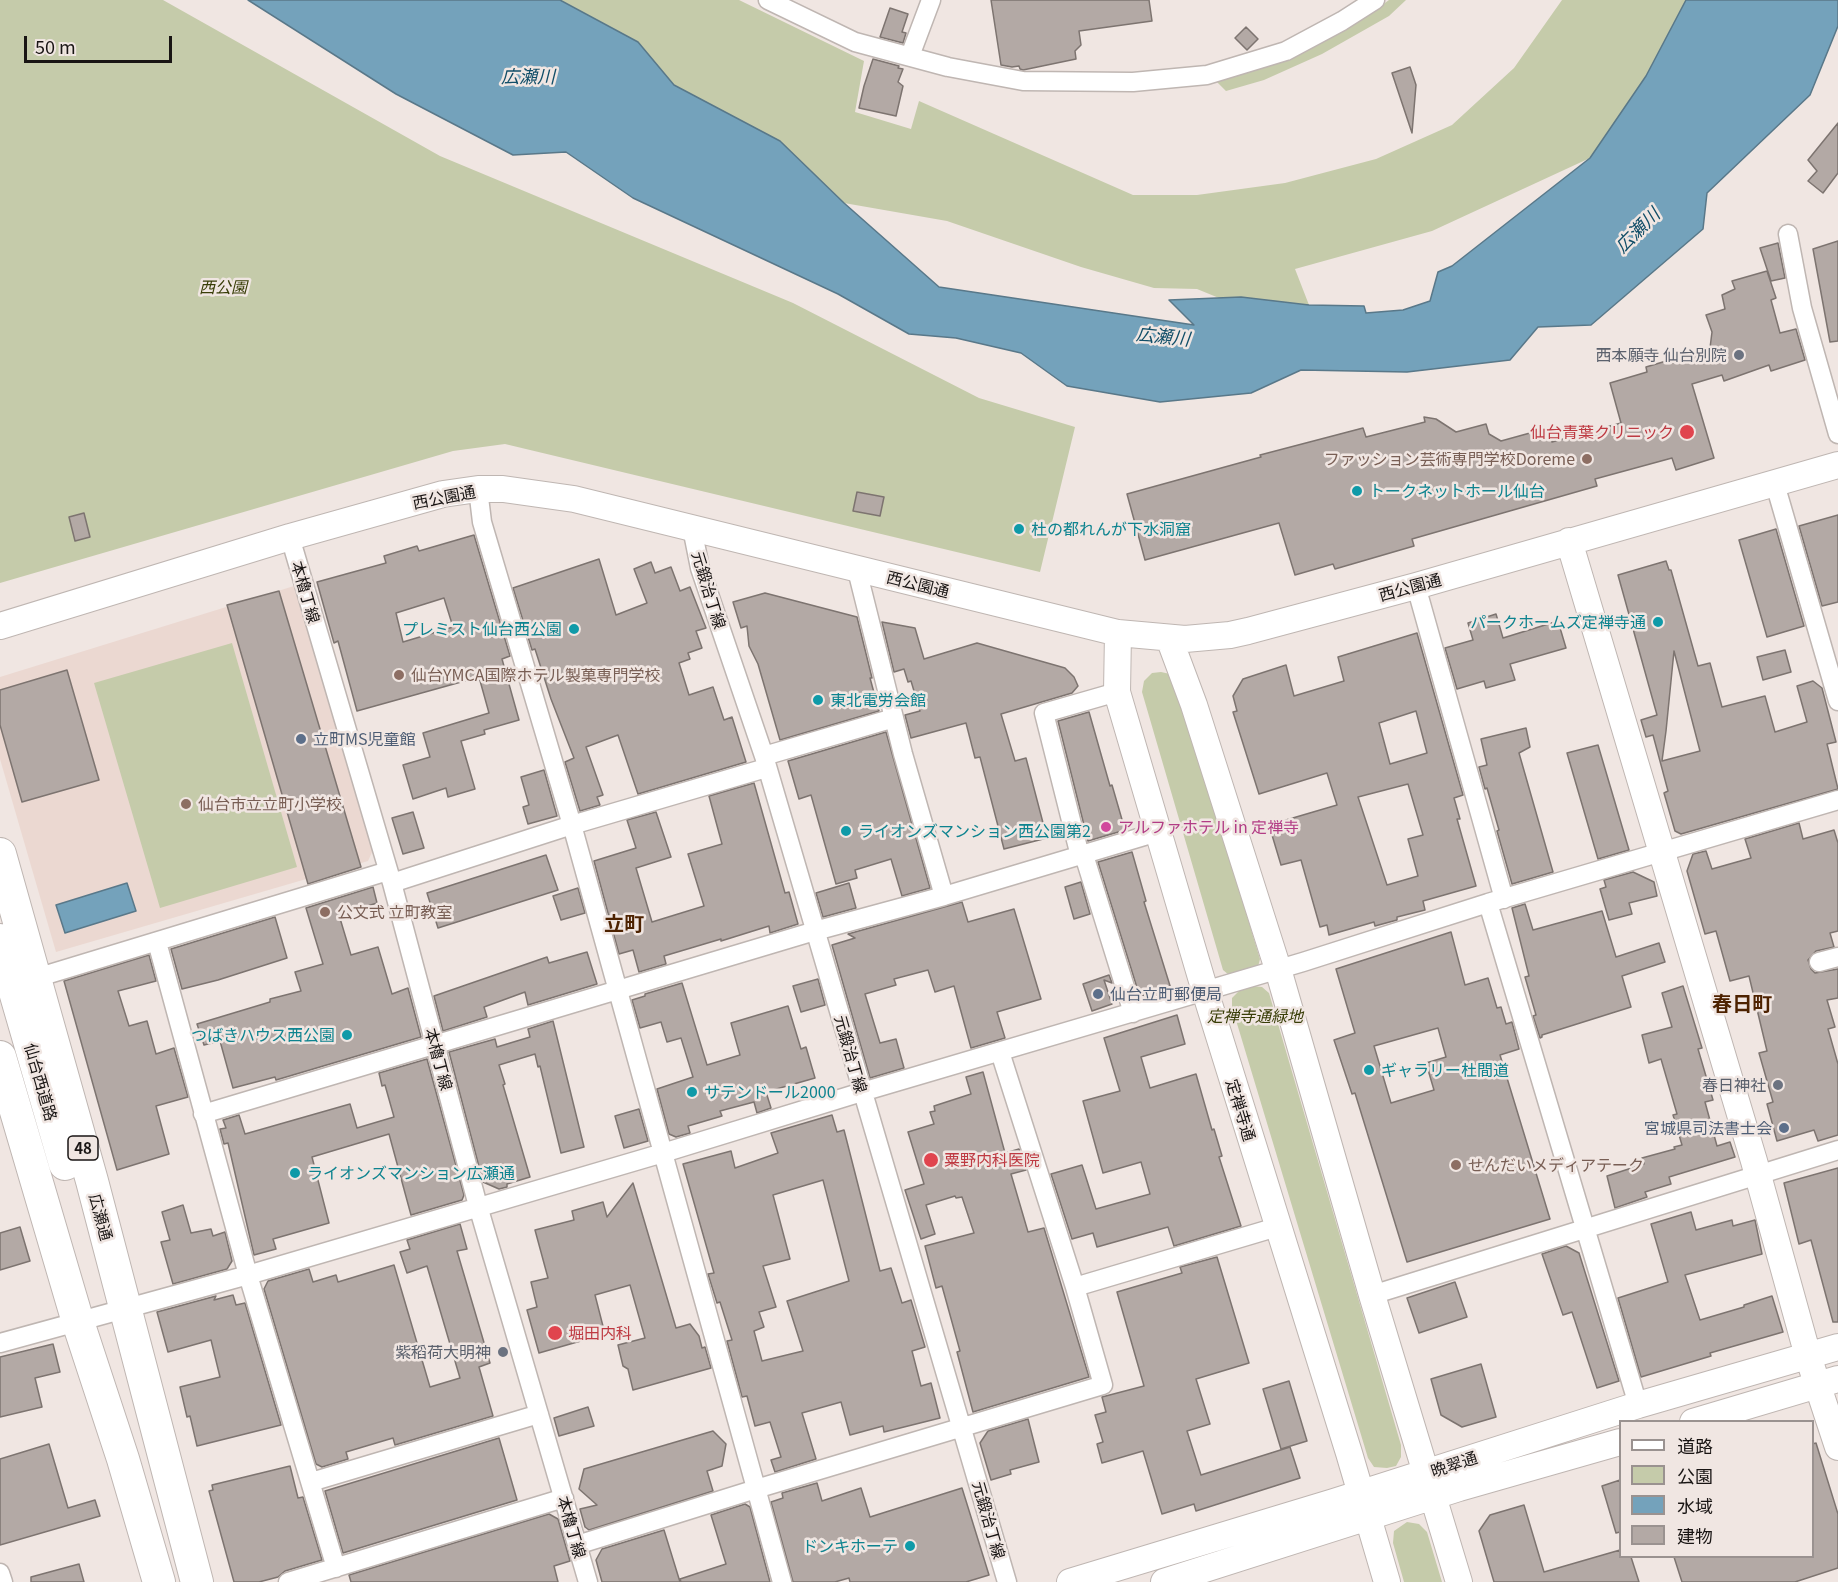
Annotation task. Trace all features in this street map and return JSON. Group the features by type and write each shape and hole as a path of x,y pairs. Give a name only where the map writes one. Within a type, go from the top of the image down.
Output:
{"highway":[{"name":"広瀬通","path":"0,854 36,978 98,1309 123,1458 159,1582"},
{"name":"仙台西道路","path":"0,940 98,1309"},
{"name":"仙台西道路","path":"0,1002 98,1309"},
{"name":"広瀬通","path":"0,1058 98,1309 160,1444 197,1582"}],"street":[{"path":"768,0 855,42 948,67 1023,81 1133,82 1207,75 1286,51 1342,21 1375,0"},
{"path":"910,56 931,0"},
{"path":"1788,234 1802,308 1838,434"},
{"name":"西公園通","path":"0,626 290,537 443,494 478,489 503,489 574,499 1118,633 1185,639 1230,635 1416,586 1838,465"},
{"path":"1774,484 1838,701"},
{"path":"478,489 482,522 572,825 782,1582"},
{"name":"元鍛治丁線","path":"692,528 700,568 765,762 1007,1582"},
{"name":"本櫓丁線","path":"290,537 390,877 478,1206 588,1582"},
{"path":"1569,541 1758,1174 1808,1356 1828,1383 1838,1447"},
{"path":"857,570 894,718 944,896"},
{"path":"1416,586 1496,901 1585,1230 1638,1405"},
{"name":"定禅寺通","path":"1118,633 1118,692 1205,991 1387,1582"},
{"path":"1169,638 1194,705 1278,969 1372,1295 1459,1582"},
{"path":"1118,692 1044,713 1082,856 1133,1013"},
{"path":"36,978 572,825 894,718"},
{"path":"0,1343 98,1309 248,1275 663,1153 1838,800"},
{"path":"203,1114 815,931 944,896 1158,832"},
{"path":"156,942 248,1275 336,1568"},
{"path":"1819,962 1838,957"},
{"path":"577,1545 1103,1384 1075,1287 1000,1052"},
{"path":"1372,1295 1838,1150"},
{"path":"1075,1287 1277,1227"},
{"name":"晩翠通","path":"1070,1582 1364,1505 1430,1484 1638,1405 1838,1347"},
{"path":"1700,1420 1828,1383"},
{"path":"311,1482 539,1414"},
{"name":"晩翠通","path":"1430,1484 1619,1442"},
{"path":"288,1582 564,1498"},
{"name":"晩翠通","path":"1164,1582 1364,1505"},
{"path":"0,1573 3,1582"}],"shaded area":[{"name":"仙台市立立町小学校","path":"294,586 373,850 368,861 56,952 0,759 0,677"}],"green space":[{"name":"西公園","path":"0,0 163,0 440,156 793,303 979,398 1075,427 1040,572 505,444 453,451 0,583"},
{"path":"560,0 739,0 864,61 855,112 911,129 919,101 1133,195 1197,195 1285,183 1376,159 1452,125 1514,68 1562,0 1686,0 1646,76 1590,158 1432,231 1295,269 1309,305 1241,297 1219,298 1197,289 1154,288 1081,267 947,221 844,203 780,141 674,85 638,42"},
{"path":"1389,0 1406,0 1389,16 1322,54 1264,80 1226,91 1217,82 1220,77 1378,8"},
{"path":"232,643 297,867 160,908 94,683"},
{"name":"定禅寺通緑地","path":"1152,673 1170,674 1176,680 1260,959 1258,967 1229,975 1223,970 1142,692 1144,681"},
{"name":"定禅寺通緑地","path":"1252,986 1262,987 1269,993 1401,1445 1401,1457 1396,1466 1374,1467 1368,1458 1232,1007 1232,998 1240,990"},
{"path":"1407,1522 1419,1524 1427,1532 1442,1582 1404,1582 1393,1543 1394,1531"}],"water":[{"name":"広瀬川","path":"248,0 560,0 638,42 674,85 780,141 844,203 939,287 1194,325 1169,300 1241,297 1309,305 1364,306 1366,313 1403,310 1430,301 1438,272 1452,266 1590,158 1646,76 1686,0 1838,0 1838,26 1810,95 1707,193 1703,229 1591,325 1538,327 1510,360 1407,372 1301,370 1251,393 1160,402 1067,386 1021,353 956,338 909,334 838,294 633,198 566,152 513,155 396,94"},
{"path":"127,883 136,911 65,933 56,905"}],"building":[{"path":"991,0 1149,0 1152,21 1079,31 1081,45 1075,51 1076,59 1023,70 1019,66 1001,65"},
{"path":"890,8 908,14 902,32 906,33 903,43 880,37"},
{"path":"1246,27 1258,39 1247,50 1235,38"},
{"path":"873,59 903,69 898,82 903,86 896,116 859,108"},
{"path":"1410,67 1416,85 1412,133 1392,73"},
{"path":"1838,123 1838,173 1823,193 1808,181 1817,171 1808,160"},
{"path":"1838,241 1838,341 1830,342 1813,249"},
{"path":"1778,243 1785,278 1771,281 1760,248"},
{"path":"1767,271 1776,298 1771,300 1780,333 1796,329 1805,360 1771,371 1769,365 1724,381 1722,375 1692,384 1714,458 1676,470 1672,458 1595,479 1597,486 1412,539 1414,546 1335,569 1333,564 1295,575 1279,523 1145,560 1127,494 1261,457 1260,455 1363,428 1366,437 1425,422 1424,417 1436,419 1456,432 1486,424 1489,434 1501,441 1548,428 1552,442 1621,423 1610,383 1647,372 1646,367 1710,348 1712,332 1706,315 1725,309 1722,295 1735,289 1732,281"},
{"path":"857,492 884,497 880,516 853,511"},
{"path":"84,513 90,537 75,541 69,517"},
{"path":"1838,515 1838,602 1822,606 1799,526"},
{"path":"1776,529 1804,626 1767,637 1739,540"},
{"path":"474,535 510,656 502,659 519,720 484,730 485,734 461,741 475,789 448,797 446,788 413,799 403,765 430,757 423,733 489,713 479,677 357,711 338,641 334,643 317,582 386,563 384,556 417,546 419,551","holes":["444,598 453,627 403,642 396,613"]},
{"path":"599,559 616,615 647,603 634,569 651,562 655,573 671,567 680,591 690,587 706,628 696,631 702,648 688,653 690,659 679,663 689,695 713,687 724,720 732,717 746,762 638,794 618,735 586,747 603,795 597,797 600,805 580,811 565,762 574,758 535,649 532,650 513,588"},
{"path":"1666,561 1671,570 1698,666 1710,663 1722,707 1765,696 1775,732 1807,722 1797,686 1813,681 1822,688 1836,742 1827,744 1838,789 1681,834 1675,831 1664,793 1668,791 1653,735 1646,737 1641,720 1657,715 1618,575","holes":["1674,651 1700,751 1662,761"]},
{"path":"279,591 361,867 308,884 227,605"},
{"path":"765,593 857,617 879,711 780,740 758,664 749,646 747,626 741,628 733,602"},
{"path":"1496,614 1503,638 1558,621 1566,648 1510,664 1515,680 1486,688 1484,681 1457,689 1445,648 1473,640 1468,623"},
{"path":"882,622 915,628 924,659 977,643 1065,668 1074,677 1078,686 1072,693 1001,714 1015,761 1026,758 1047,838 1004,849 980,757 975,758 966,723 911,738 905,715 920,711 911,681 908,682 904,669 894,672"},
{"path":"1417,633 1463,795 1454,798 1460,819 1457,819 1476,886 1423,901 1425,910 1397,917 1397,920 1375,926 1374,922 1329,935 1327,925 1320,927 1301,860 1281,865 1269,825 1337,805 1327,773 1259,794 1233,712 1237,711 1233,696 1243,679 1286,665 1294,696 1344,681 1338,657","holes":["1416,711 1427,753 1390,764 1379,723","1408,784 1423,835 1408,839 1418,876 1387,885 1358,797"]},
{"path":"1785,650 1791,672 1763,680 1757,657"},
{"path":"67,670 99,780 22,802 0,725 0,690"},
{"path":"1089,712 1125,830 1088,841 1058,721"},
{"path":"1526,728 1530,747 1519,753 1553,872 1512,884 1497,831 1499,830 1479,767 1487,765 1481,739"},
{"path":"886,732 930,888 902,896 891,859 855,870 857,878 836,884 811,795 799,799 788,761"},
{"path":"1598,745 1629,850 1598,859 1567,753"},
{"path":"544,770 557,816 528,824 523,807 529,805 521,777"},
{"path":"754,783 785,893 789,892 798,924 770,933 769,926 664,956 666,964 639,972 633,950 619,954 594,861 636,848 627,820 656,812 671,857 636,868 652,922 704,906 688,854 722,844 709,796"},
{"path":"413,812 424,848 403,854 392,818"},
{"path":"1799,823 1803,839 1834,830 1838,843 1838,931 1830,933 1834,947 1816,951 1808,960 1815,973 1838,969 1838,998 1827,1000 1835,1027 1828,1029 1838,1064 1838,1135 1818,1141 1814,1130 1777,1141 1767,1104 1773,1102 1759,1053 1767,1051 1749,976 1730,981 1716,931 1705,934 1687,871 1693,854 1706,851 1712,869 1751,858 1745,839"},
{"path":"1132,852 1146,901 1144,902 1171,989 1146,996 1139,994 1098,862"},
{"path":"546,855 558,890 438,928 427,893"},
{"path":"1633,872 1654,882 1657,896 1629,903 1632,914 1609,920 1600,889 1606,887 1604,880"},
{"path":"1081,882 1090,914 1074,919 1065,887"},
{"path":"849,883 856,908 823,917 816,893"},
{"path":"373,887 377,903 339,915 351,955 378,947 392,994 408,988 421,1037 276,1080 275,1077 233,1088 220,1041 204,1045 197,1024 301,991 295,972 323,964 306,908"},
{"path":"578,888 585,913 561,920 553,896"},
{"path":"962,902 968,922 1014,909 1041,999 997,1012 1005,1038 971,1048 954,986 935,992 928,970 894,979 896,985 865,994 880,1043 896,1039 904,1068 870,1078 832,945 855,938 848,934"},
{"path":"1525,904 1533,930 1602,911 1616,957 1659,943 1665,962 1622,976 1631,1007 1542,1035 1540,1038 1525,977 1529,976 1512,908"},
{"path":"275,917 287,958 182,989 171,949"},
{"path":"1451,932 1465,985 1488,978 1497,1008 1501,1007 1506,1024 1512,1022 1519,1049 1500,1055 1550,1219 1407,1262 1355,1093 1352,1094 1334,1040 1355,1033 1336,969","holes":["1438,1028 1446,1057 1426,1063 1434,1090 1391,1103 1374,1046"]},
{"path":"587,952 597,984 528,1005 525,992 484,1007 487,1017 443,1031 434,996 547,957 549,963"},
{"path":"149,955 156,981 118,991 129,1026 147,1021 156,1054 174,1048 188,1097 156,1106 169,1154 117,1170 64,981"},
{"path":"1109,975 1112,983 1104,980 1112,1004 1092,1011 1083,984"},
{"path":"818,979 825,1005 801,1012 793,986"},
{"path":"682,983 707,1065 740,1055 731,1023 788,1006 801,1049 806,1047 815,1078 766,1092 771,1108 757,1113 754,1102 720,1111 722,1116 688,1126 690,1133 676,1137 669,1134 657,1089 693,1077 681,1038 667,1042 661,1022 640,1028 632,1000"},
{"path":"1683,986 1702,1048 1698,1049 1713,1100 1705,1102 1717,1146 1730,1142 1735,1157 1669,1177 1671,1184 1645,1192 1647,1197 1615,1208 1607,1176 1644,1164 1642,1158 1682,1145 1673,1115 1677,1114 1661,1059 1649,1063 1642,1035 1672,1027 1662,993"},
{"path":"1177,1015 1185,1044 1141,1057 1150,1088 1196,1074 1241,1226 1174,1246 1168,1227 1097,1247 1093,1233 1072,1239 1051,1174 1082,1165 1096,1209 1150,1194 1141,1162 1103,1173 1083,1101 1120,1091 1104,1038"},
{"path":"553,1021 584,1147 561,1153 535,1054 499,1065 530,1177 499,1189 483,1182 449,1052 495,1039 497,1047 530,1037 528,1029"},
{"path":"427,1059 464,1195 462,1200 411,1215 389,1134 312,1157 329,1223 273,1239 276,1249 254,1255 228,1143 224,1144 220,1129 226,1128 223,1120 239,1115 245,1134 350,1104 357,1128 394,1117 385,1085 382,1086 379,1073"},
{"path":"983,1072 1005,1153 1019,1149 1026,1170 1011,1174 1028,1232 1044,1228 1089,1377 973,1412 957,1352 960,1351 942,1286 936,1288 925,1246 974,1233 962,1197 956,1198 955,1196 926,1205 935,1234 921,1239 905,1190 924,1184 908,1132 934,1124 930,1112 935,1111 934,1106 971,1094 966,1077"},
{"path":"639,1109 648,1141 624,1148 615,1116"},
{"path":"832,1115 837,1132 844,1130 880,1271 891,1268 902,1303 911,1300 925,1347 912,1351 921,1386 931,1383 940,1418 884,1432 883,1426 850,1435 841,1402 802,1413 816,1459 775,1472 771,1460 781,1457 770,1422 755,1426 747,1396 742,1397 727,1341 732,1340 708,1274 714,1273 683,1164 731,1151 735,1168 778,1153 771,1133","holes":["823,1180 849,1281 787,1301 803,1351 762,1361 754,1331 764,1327 759,1312 776,1307 763,1266 790,1259 773,1195"]},
{"path":"1838,1168 1838,1322 1833,1322 1811,1240 1799,1244 1784,1183"},
{"path":"633,1183 676,1328 690,1324 699,1336 702,1348 705,1347 711,1368 633,1390 628,1369 623,1366 618,1345 645,1338 630,1285 595,1295 605,1334 539,1353 527,1310 537,1307 531,1282 548,1278 535,1230 574,1220 572,1211 603,1202 607,1217"},
{"path":"183,1205 191,1233 211,1229 213,1236 225,1232 232,1261 227,1269 173,1284 161,1242 170,1240 162,1212"},
{"path":"1691,1212 1696,1230 1732,1220 1733,1226 1755,1220 1762,1254 1685,1275 1700,1320 1772,1296 1783,1332 1710,1353 1711,1356 1641,1377 1618,1298 1668,1282 1651,1224"},
{"path":"460,1224 467,1249 457,1251 490,1363 479,1367 493,1416 395,1445 393,1438 346,1452 348,1459 322,1467 316,1464 264,1289 268,1281 309,1269 313,1282 336,1275 338,1282 394,1265 430,1387 460,1378 427,1266 407,1273 400,1252 410,1249 407,1240"},
{"path":"20,1227 30,1261 0,1270 0,1233"},
{"path":"1566,1246 1579,1253 1619,1381 1597,1388 1572,1312 1563,1315 1542,1254"},
{"path":"1217,1257 1249,1363 1196,1379 1210,1424 1187,1431 1201,1475 1290,1447 1300,1478 1196,1511 1194,1504 1162,1514 1143,1451 1102,1463 1097,1444 1103,1442 1095,1415 1106,1412 1102,1397 1144,1386 1117,1292 1182,1273 1180,1267"},
{"path":"1455,1282 1467,1317 1419,1333 1407,1298"},
{"path":"233,1295 236,1305 245,1303 281,1425 197,1446 180,1387 220,1377 211,1340 168,1352 157,1312 216,1296 214,1300"},
{"path":"53,1344 60,1372 35,1378 42,1407 0,1417 0,1357"},
{"path":"1481,1364 1496,1417 1462,1427 1441,1415 1431,1379"},
{"path":"1289,1381 1307,1441 1281,1449 1263,1389"},
{"path":"588,1407 594,1426 559,1436 554,1418"},
{"path":"1028,1419 1039,1462 1010,1470 1011,1474 991,1480 980,1443 988,1431"},
{"path":"713,1431 726,1444 722,1466 707,1471 713,1491 589,1530 585,1527 580,1509 597,1505 579,1489 584,1469"},
{"path":"499,1438 517,1500 343,1553 325,1491"},
{"path":"1816,1443 1838,1514 1838,1568 1795,1582 1682,1582 1674,1558 1814,1558 1814,1444"},
{"path":"49,1444 68,1508 95,1500 100,1516 0,1545 0,1459"},
{"path":"290,1466 298,1498 303,1497 322,1560 285,1571 278,1577 259,1582 234,1582 209,1491 213,1490 212,1485"},
{"path":"1619,1480 1619,1532 1616,1533 1602,1486"},
{"name":"ドンキホーテ","path":"817,1483 822,1501 861,1488 870,1517 962,1488 989,1575 966,1582 850,1582 849,1578 835,1582 793,1582 771,1502 783,1498 782,1493"},
{"path":"745,1504 750,1507 770,1582 681,1582 680,1579 726,1564 711,1515"},
{"path":"1524,1505 1544,1572 1619,1550 1619,1558 1631,1558 1639,1582 1494,1582 1479,1531 1490,1515"},
{"path":"549,1514 558,1519 570,1561 554,1566 558,1582 351,1582 349,1575"},
{"path":"664,1530 680,1582 602,1582 596,1560 602,1549"},
{"path":"79,1564 84,1582 31,1582 31,1577"}],"place":[{"name":"西本願寺 仙台別院","path":"1739,355"},
{"name":"仙台青葉クリニック","path":"1687,432"},
{"name":"ファッション芸術専門学校Doreme","path":"1587,459"},
{"name":"トークネットホール仙台","path":"1357,491"},
{"name":"杜の都れんが下水洞窟","path":"1019,529"},
{"name":"パークホームズ定禅寺通","path":"1658,622"},
{"name":"プレミスト仙台西公園","path":"574,629"},
{"name":"仙台YMCA国際ホテル製菓専門学校","path":"399,675"},
{"name":"東北電労会館","path":"818,700"},
{"name":"立町MS児童館","path":"301,739"},
{"name":"仙台市立立町小学校","path":"186,804"},
{"name":"アルファホテル in 定禅寺","path":"1106,827"},
{"name":"ライオンズマンション西公園第2","path":"846,831"},
{"name":"公文式 立町教室","path":"325,912"},
{"name":"仙台立町郵便局","path":"1098,994"},
{"name":"つばきハウス西公園","path":"347,1035"},
{"name":"ギャラリー杜間道","path":"1369,1070"},
{"name":"春日神社","path":"1778,1085"},
{"name":"サテンドール2000","path":"692,1092"},
{"name":"宮城県司法書士会","path":"1784,1128"},
{"name":"粟野内科医院","path":"931,1160"},
{"name":"せんだいメディアテーク","path":"1456,1165"},
{"name":"ライオンズマンション広瀬通","path":"295,1173"},
{"name":"堀田内科","path":"555,1333"},
{"name":"紫稻荷大明神","path":"503,1352"},
{"name":"ドンキホーテ","path":"910,1546"}],"district":[{"name":"立町","path":"624,923"},
{"name":"春日町","path":"1742,1003"}]}
